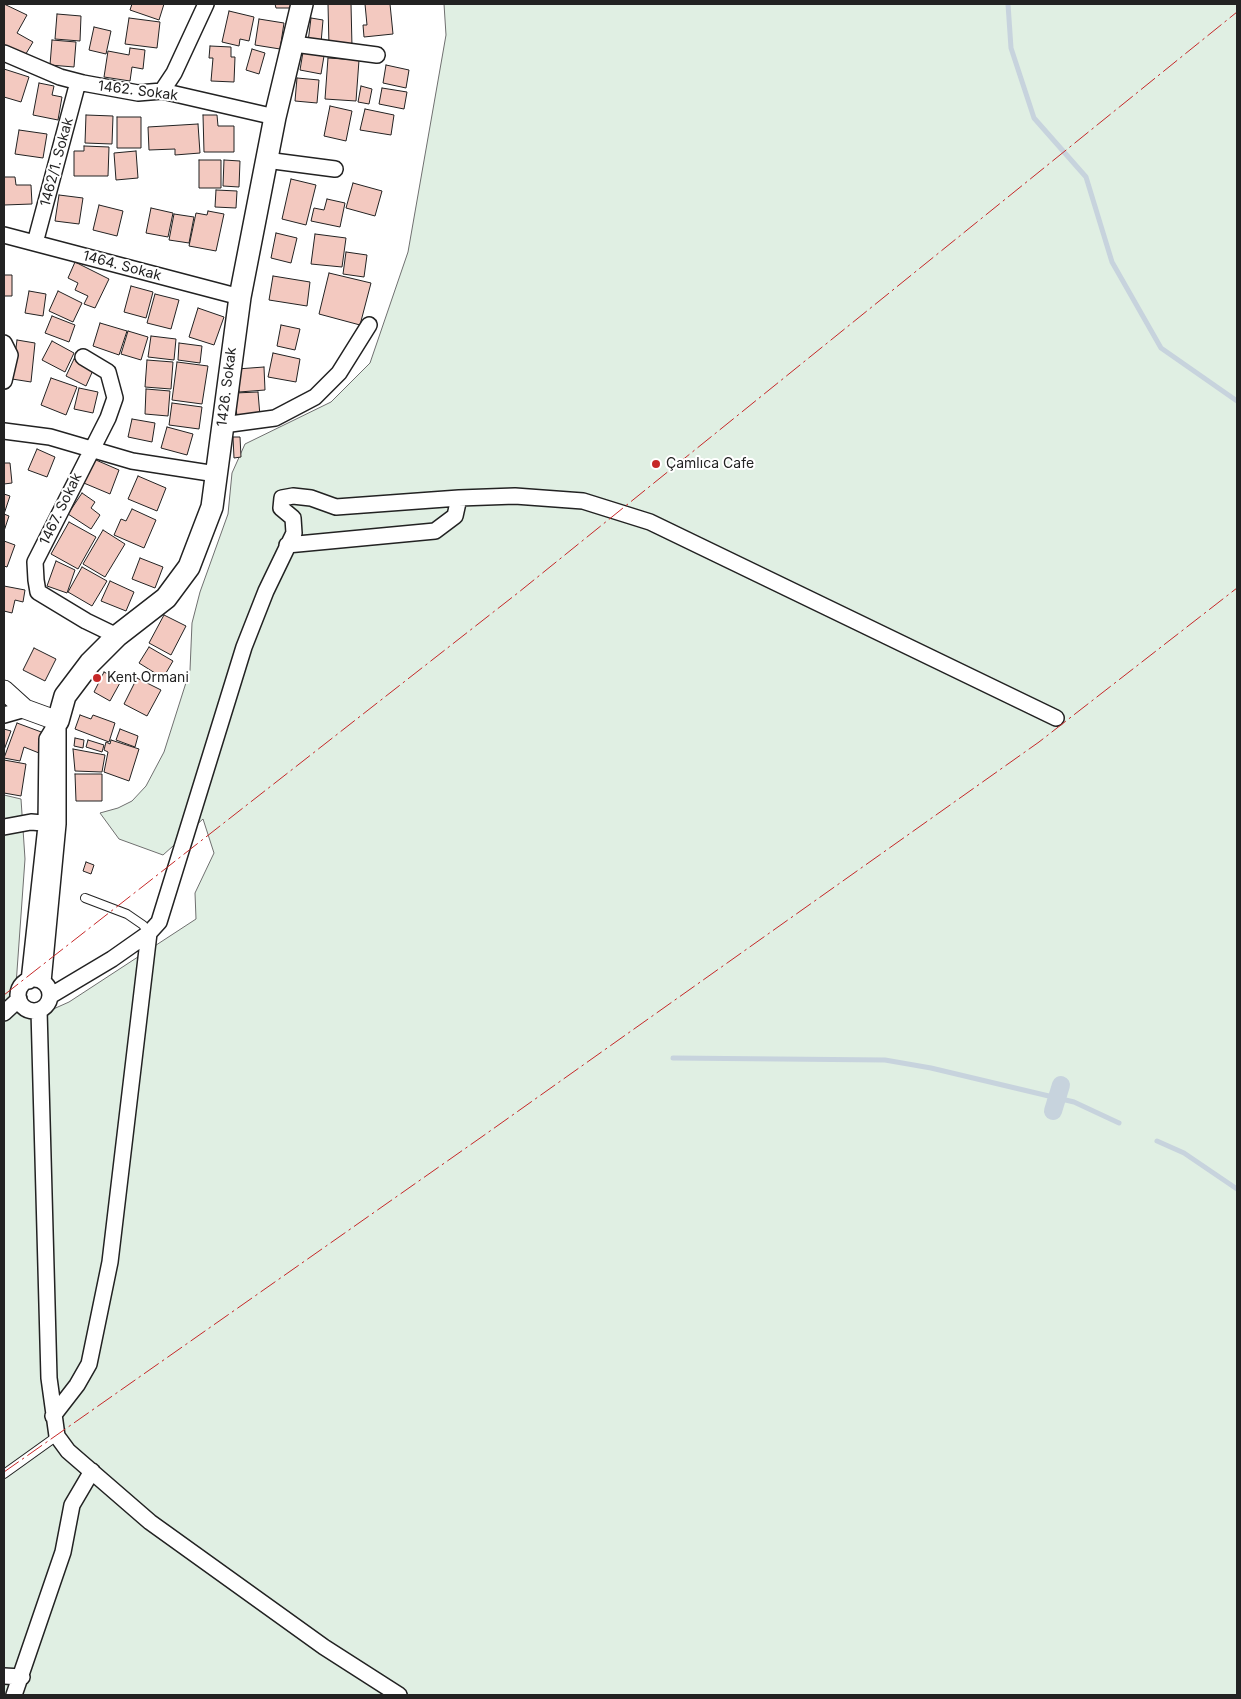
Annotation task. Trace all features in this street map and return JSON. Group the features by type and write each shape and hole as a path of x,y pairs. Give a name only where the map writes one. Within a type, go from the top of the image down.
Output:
{"main road":[{"name":"1426. Sokak","path":"58,721 65,696 90,663 117,636 166,598 189,567 212,507 240,297 275,117 294,44 302,4"}],"street":[{"path":"162,91 174,73 206,4"},
{"path":"294,44 377,55"},
{"name":"1462. Sokak","path":"4,54 78,82 138,94 162,91 275,117"},
{"name":"1462/1. Sokak","path":"35,243 78,82"},
{"path":"266,160 335,169"},
{"name":"1464. Sokak","path":"4,234 240,297"},
{"path":"223,425 275,418 315,397 339,373 369,325"},
{"path":"4,344 10,355 4,381"},
{"name":"1467. Sokak","path":"82,357 108,372 115,398 108,418 90,449 35,562 36,580 38,592 86,621 117,636"},
{"path":"4,431 50,437 132,461 216,474"},
{"path":"50,996 112,959 149,933 159,922 244,647 266,590 294,533 293,518 281,508 282,498 293,496 311,498 336,507 515,496 583,501 650,522 1056,718"},
{"path":"287,546 435,531 454,516 460,498"},
{"path":"4,690 25,710 58,721 47,739 52,823 36,981"},
{"path":"4,715 25,710"},
{"path":"4,827 31,822 52,823"},
{"path":"53,1416 77,1385 89,1364 110,1262 149,933"},
{"path":"19,999 26,1009 39,1010 46,1006 50,991 36,981"},
{"path":"4,1014 19,999 21,987 36,981"},
{"path":"39,1010 48,1360 53,1416 57,1436 68,1451 150,1522 324,1647 398,1695"},
{"path":"14,1695 22,1678 63,1552 72,1506 92,1471"},
{"path":"4,1676 22,1678"}],"lane":[{"path":"85,898 127,914 143,925 149,933"},
{"path":"4,1474 57,1436"}],"green space":[{"path":"444,4 1237,4 1237,1695 4,1695 4,795 21,799 25,859 16,985 8,1001 31,1019 69,1002 196,919 195,893 214,853 203,819 163,855 119,839 100,813 118,808 132,801 146,786 164,752 190,670 192,623 200,592 228,514 232,473 245,444 331,402 370,363 408,252 446,35"}],"building":[{"path":"4,4 27,15 17,33 33,42 24,57 4,46"},
{"path":"132,4 164,4 159,20 130,10"},
{"path":"275,4 291,4 291,8 276,8"},
{"path":"328,4 351,4 352,47 329,47"},
{"path":"365,4 390,4 393,34 364,37 363,25 367,25"},
{"path":"229,11 254,17 249,41 240,39 239,46 222,42"},
{"path":"57,14 81,16 80,41 55,39"},
{"path":"129,18 160,22 157,48 125,44"},
{"path":"311,18 323,20 321,43 308,42"},
{"path":"259,19 284,23 280,49 255,45"},
{"path":"94,27 111,31 106,54 89,50"},
{"path":"52,40 76,42 74,67 50,65"},
{"path":"210,46 231,47 231,57 235,57 234,82 211,81 213,58 209,58"},
{"path":"130,48 145,50 143,69 132,67 130,81 104,77 108,51 129,55"},
{"path":"252,49 265,53 259,74 246,70"},
{"path":"303,52 324,56 321,74 300,70"},
{"path":"328,58 359,60 356,101 325,99"},
{"path":"386,65 409,70 406,88 383,83"},
{"path":"4,69 29,77 21,102 4,97"},
{"path":"297,78 319,80 317,103 295,101"},
{"path":"39,83 54,86 52,95 62,97 58,120 33,115"},
{"path":"361,86 372,89 369,104 358,102"},
{"path":"382,88 407,92 404,109 379,104"},
{"path":"330,106 352,111 346,141 324,136"},
{"path":"365,109 394,115 391,135 360,130"},
{"path":"86,115 113,116 112,144 85,143"},
{"path":"203,115 217,115 218,126 234,126 234,152 204,152"},
{"path":"117,117 141,117 141,148 117,148"},
{"path":"198,124 200,153 175,155 175,149 149,150 148,127"},
{"path":"19,130 47,134 43,158 15,154"},
{"path":"84,146 109,147 108,176 74,176 74,151 84,151"},
{"path":"136,151 138,178 116,180 114,153"},
{"path":"199,160 221,160 221,188 199,188"},
{"path":"224,160 240,161 239,187 223,186"},
{"path":"4,177 15,177 16,185 31,185 32,204 4,205"},
{"path":"291,179 316,185 306,225 282,219"},
{"path":"353,183 382,191 375,216 346,208"},
{"path":"216,190 237,191 236,208 215,207"},
{"path":"59,195 83,198 79,224 55,221"},
{"path":"327,199 345,203 340,227 311,221 314,208 324,210"},
{"path":"99,205 123,211 117,236 93,230"},
{"path":"151,208 173,213 168,237 146,233"},
{"path":"208,211 224,214 216,251 189,246 196,213 207,215"},
{"path":"174,214 194,217 189,243 169,240"},
{"path":"276,233 297,238 291,263 271,258"},
{"path":"315,234 346,238 342,267 311,264"},
{"path":"346,252 367,255 364,277 343,274"},
{"path":"75,262 109,279 95,308 84,304 88,296 75,290 78,283 68,278"},
{"path":"329,273 371,283 360,325 319,314"},
{"path":"4,275 12,275 12,296 4,296"},
{"path":"273,276 310,282 307,306 269,300"},
{"path":"131,286 153,292 146,318 124,312"},
{"path":"29,291 46,294 43,316 25,313"},
{"path":"58,291 82,303 73,322 49,311"},
{"path":"155,294 179,300 171,329 147,323"},
{"path":"198,308 224,317 214,345 189,337"},
{"path":"52,316 75,325 69,342 45,333"},
{"path":"100,323 127,331 119,355 93,346"},
{"path":"281,325 300,329 295,350 277,346"},
{"path":"128,331 148,337 141,360 121,354"},
{"path":"151,336 176,339 174,360 148,357"},
{"path":"17,340 35,343 31,382 12,379"},
{"path":"52,341 74,353 65,372 42,360"},
{"path":"179,343 202,346 200,363 178,360"},
{"path":"273,353 300,359 296,382 268,377"},
{"path":"74,359 94,368 86,386 66,376"},
{"path":"147,360 173,362 171,389 145,387"},
{"path":"177,362 208,366 202,404 172,400"},
{"path":"264,367 265,390 239,392 237,369"},
{"path":"51,378 77,387 66,415 41,405"},
{"path":"79,388 98,392 93,413 74,409"},
{"path":"146,389 170,391 168,416 145,414"},
{"path":"258,392 260,416 237,418 235,393"},
{"path":"172,403 202,407 199,429 169,425"},
{"path":"132,419 155,423 152,442 128,437"},
{"path":"167,427 193,434 187,455 161,448"},
{"path":"233,437 240,437 241,457 234,458"},
{"path":"37,449 55,457 47,477 28,470"},
{"path":"89,457 119,470 110,494 79,481"},
{"path":"4,463 10,463 12,483 4,484"},
{"path":"138,476 166,488 157,511 128,499"},
{"path":"82,493 95,502 91,508 100,515 91,529 68,514"},
{"path":"4,494 10,496 4,514"},
{"path":"132,509 156,520 144,548 114,535 121,519 126,521"},
{"path":"4,514 9,516 4,531"},
{"path":"69,522 96,537 78,569 51,554"},
{"path":"103,530 125,544 105,577 83,564"},
{"path":"4,541 15,545 7,567 4,566"},
{"path":"140,558 163,567 155,588 132,579"},
{"path":"56,561 75,570 67,593 47,586"},
{"path":"82,567 107,581 92,606 68,592"},
{"path":"110,581 134,592 126,611 101,601"},
{"path":"4,586 25,590 23,602 15,600 12,613 4,611"},
{"path":"164,615 186,626 171,655 149,643"},
{"path":"149,647 173,661 163,678 139,663"},
{"path":"34,648 56,659 45,681 23,670"},
{"path":"104,672 121,681 110,701 94,692"},
{"path":"137,678 161,690 147,716 124,704"},
{"path":"80,715 91,719 93,715 115,723 109,742 75,729"},
{"path":"17,723 44,733 44,755 24,747 20,761 4,758"},
{"path":"4,729 11,731 4,750"},
{"path":"120,729 138,736 135,747 116,740"},
{"path":"75,738 84,740 83,748 74,746"},
{"path":"88,740 104,745 102,752 86,747"},
{"path":"111,740 139,749 129,781 104,772 108,752 104,750 106,742 110,744"},
{"path":"73,749 105,755 102,772 75,771"},
{"path":"4,760 26,764 21,796 4,793"},
{"path":"75,774 102,774 102,801 76,801"},
{"path":"86,862 94,865 91,874 83,871"}],"waterway":[{"path":"1008,4 1011,48 1034,118 1086,177 1112,262 1161,348 1237,401"},
{"path":"673,1058 885,1060 931,1068 1074,1102 1119,1123"},
{"path":"1053,1111 1061,1085"},
{"path":"1157,1141 1184,1153 1237,1189"}],"power":[{"path":"4,995 519,592 1237,12"},
{"path":"4,1472 483,1136 1039,742 1237,588"}],"place":[{"name":"Çamlıca Cafe","path":"656,464"},
{"name":"Kent Ormani","path":"97,678"}]}
